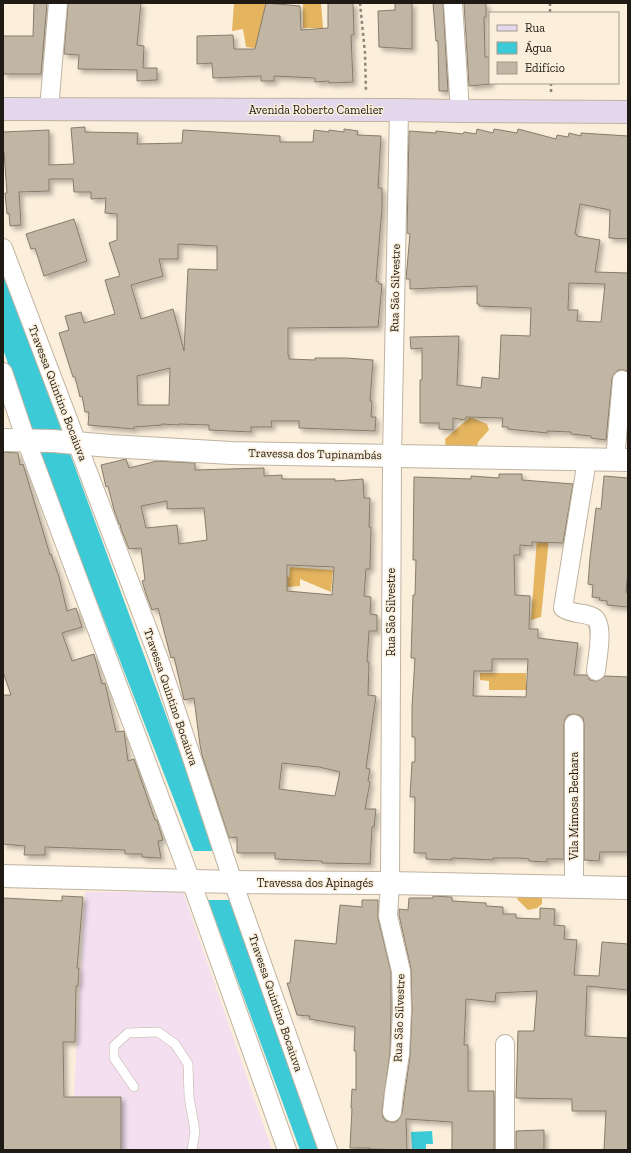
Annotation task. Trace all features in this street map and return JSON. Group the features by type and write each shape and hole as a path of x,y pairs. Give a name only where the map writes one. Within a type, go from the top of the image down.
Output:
{"main road":[{"name":"Avenida Roberto Camelier","path":"3,109 628,112"}],"street":[{"path":"49,109 58,3"},
{"path":"453,3 460,112"},
{"name":"Rua São Silvestre","path":"392,1112 400,1054 402,1010 401,970 388,916 390,883 392,456 399,110"},
{"name":"Travessa Quintino Bocaiuva","path":"3,248 159,659 233,882 328,1150"},
{"path":"3,372 26,440 191,881 287,1150"},
{"path":"621,460 622,380"},
{"name":"Travessa dos Tupinambás","path":"3,440 26,440 231,453 621,460"},
{"path":"587,460 563,608 568,612 593,617 597,621 600,628 596,671"},
{"name":"Vila Mimosa Bechara","path":"574,724 574,888"},
{"name":"Travessa dos Apinagés","path":"3,876 233,882 390,883 628,888"},
{"path":"504,1044 505,1150"}],"lane":[{"path":"134,1087 114,1058 114,1046 128,1033 158,1032 175,1044 188,1064 189,1097 195,1131 192,1150"}],"path":[{"path":"360,3 365,53 367,110"}],"shaded area":[{"path":"234,3 276,3 274,31 259,32 261,49 246,47 243,29 232,31"},
{"path":"303,3 321,3 323,28 303,28"},
{"path":"470,417 487,424 489,430 478,442 476,451 446,450 445,439"},
{"path":"541,483 550,529 541,617 531,620"},
{"path":"290,567 333,570 331,592 300,579 300,586 287,587 276,576 289,577"},
{"path":"480,673 526,673 526,690 489,690 489,681 480,680"},
{"path":"521,890 542,893 542,904 537,908 528,910 517,899"},
{"path":"85,892 183,892 272,1150 71,1150"}],"water":[{"path":"3,271 216,851 194,851 38,450 3,349"},
{"path":"208,900 233,900 322,1150 300,1150"},
{"path":"432,1131 433,1144 426,1144 426,1150 412,1150 411,1132"}],"building":[{"path":"34,3 47,3 41,74 3,74 3,36 33,36"},
{"path":"68,3 141,3 137,45 144,46 143,68 157,68 157,80 137,81 137,70 78,69 79,55 64,54"},
{"path":"266,3 300,6 301,30 328,28 328,3 353,3 354,35 351,35 353,82 315,82 315,78 274,76 274,81 261,81 261,76 213,78 212,63 197,64 197,36 233,35 234,49 255,49"},
{"path":"395,3 412,3 412,49 379,47 378,11 395,10"},
{"path":"433,3 443,3 448,91 439,91 438,41 436,41"},
{"path":"464,3 486,3 486,17 484,17 485,57 489,57 490,84 469,86"},
{"path":"85,127 85,132 138,133 137,144 182,143 183,130 280,136 280,142 313,142 314,130 344,132 344,129 358,131 357,135 381,136 378,188 382,188 382,208 376,281 379,282 379,284 382,284 378,327 288,328 289,359 315,360 315,358 346,358 373,360 370,401 372,401 371,417 376,417 375,431 299,428 299,421 271,421 272,427 251,427 251,432 209,430 209,425 162,424 134,427 134,429 88,425 89,412 85,412 82,396 80,397 75,377 73,377 59,333 69,330 65,316 81,312 84,323 115,314 105,280 120,276 109,243 117,240 117,214 105,213 106,198 91,199 91,192 74,192 73,179 49,179 49,191 19,192 21,225 10,226 5,193 7,193 3,152 3,132 49,130 49,165 74,164 71,128","holes":["178,244 217,246 217,270 188,269 184,351 173,309 141,319 131,285 163,276 159,259 178,259","170,368 169,405 138,405 137,376"]},
{"path":"477,129 493,133 494,129 517,133 518,129 556,139 557,135 568,137 569,133 581,136 581,133 628,136 628,239 609,238 610,210 580,204 575,234 577,234 577,236 600,240 595,272 628,273 628,371 618,370 612,379 606,440 591,438 591,436 571,434 571,432 547,431 547,433 508,429 508,427 502,427 503,418 466,417 465,420 453,418 453,430 439,429 439,423 420,423 422,348 411,349 410,337 459,336 457,385 481,388 482,377 499,379 501,335 530,336 531,308 479,306 479,304 477,304 477,286 410,289 410,279 406,279 410,234 407,233 409,131 436,133 436,131 463,134 464,132 476,134","holes":["569,283 605,284 601,322 577,321 578,310 568,310"]},
{"path":"74,219 87,261 44,276 35,248 31,249 26,234"},
{"path":"3,452 18,453 20,465 23,464 50,555 51,554 59,577 67,611 76,608 82,627 62,633 72,661 94,654 102,684 105,683 116,732 124,731 128,761 134,759 155,820 157,820 163,840 158,841 161,858 142,857 142,854 125,854 125,850 45,847 45,855 24,855 25,846 3,844 3,695 11,695 3,672"},
{"path":"126,459 129,468 157,461 195,463 195,470 264,468 264,476 282,475 282,479 335,479 335,481 363,479 364,498 370,498 369,527 371,527 370,569 366,569 364,596 371,597 370,614 377,615 377,631 369,631 367,662 369,662 368,695 376,696 366,768 370,769 368,781 370,782 365,809 376,809 374,827 372,827 370,864 322,863 322,861 275,859 275,853 237,853 237,837 229,838 202,755 194,698 184,700 174,657 171,658 158,608 152,610 142,581 145,580 141,548 129,549 114,510 108,486 106,487 101,465","holes":["167,501 167,509 204,508 207,540 179,544 177,525 146,528 141,506","287,565 334,567 332,595 287,591","282,763 319,767 340,772 335,796 279,789"]},
{"path":"499,474 522,474 522,480 573,484 563,543 532,542 532,546 520,545 520,555 514,555 515,595 530,596 529,629 538,629 538,638 578,643 574,675 587,675 590,680 595,681 600,680 605,676 628,677 628,852 600,852 599,861 584,860 584,724 583,718 574,714 568,715 564,724 564,859 547,859 547,862 529,861 529,859 519,858 493,858 493,860 452,858 452,860 426,859 426,853 414,853 415,797 410,797 412,762 415,762 415,737 412,737 412,707 415,658 411,658 413,595 415,595 416,560 413,560 414,477 471,479 471,476 499,478","holes":["492,659 528,659 526,697 473,696 474,671 492,671"]},
{"path":"604,476 628,478 628,570 626,592 628,593 628,607 607,605 607,601 592,597 593,585 588,584 596,508 601,509"},
{"path":"62,896 83,897 77,968 79,968 78,986 76,986 75,1042 63,1042 64,1097 121,1097 121,1150 3,1150 3,898 62,901"},
{"path":"433,896 452,897 452,901 486,903 486,906 503,907 503,914 516,914 516,918 540,919 540,908 555,909 554,925 565,926 564,939 577,940 574,975 599,976 602,942 628,944 628,990 587,986 585,1036 628,1038 628,1150 604,1150 606,1111 572,1111 572,1099 516,1098 518,1031 534,1031 537,991 496,993 495,1002 466,999 464,1045 468,1045 468,1091 494,1091 494,1150 452,1150 452,1122 406,1119 407,1150 350,1148 352,1089 356,1090 356,1051 354,1051 355,1027 309,1019 310,1016 297,1015 287,983 290,983 295,940 336,944 340,905 362,907 362,900 378,900 378,918 391,972 390,1053 382,1111 383,1117 386,1121 396,1122 402,1113 410,1056 412,1010 411,969 399,909 408,910 409,898 433,898"},
{"path":"544,1130 544,1150 516,1150 516,1131"}]}
